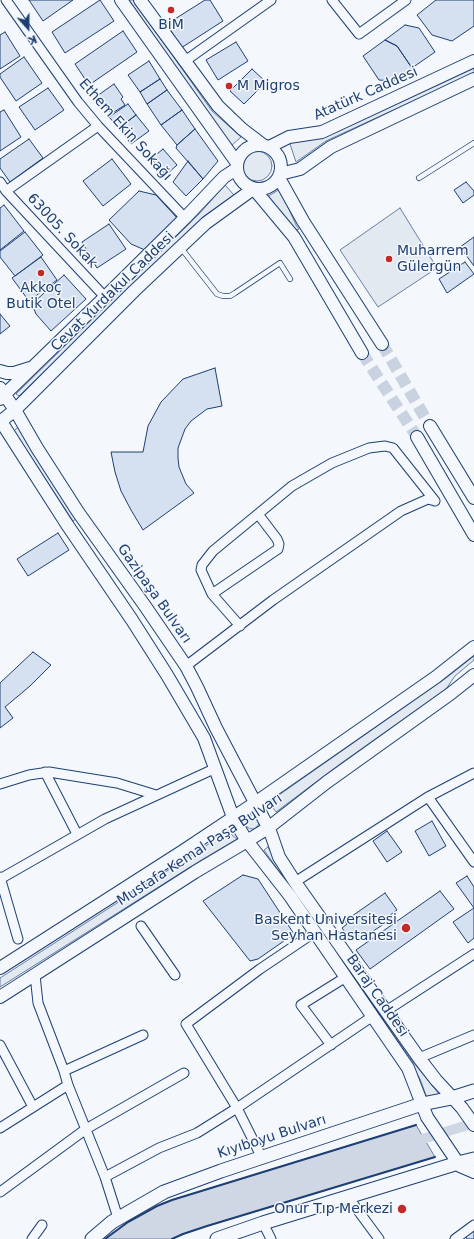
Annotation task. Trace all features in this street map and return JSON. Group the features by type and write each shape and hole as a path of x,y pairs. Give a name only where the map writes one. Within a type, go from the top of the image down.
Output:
{"main road":[{"path":"121,0 236,166 240,180 253,189 260,190 271,186 279,176 281,166 280,160 274,150 242,129 218,106 140,0"},
{"name":"Atatürk Caddesi","path":"266,146 289,137 322,132 474,61"},
{"path":"279,176 300,169 331,147 474,79"},
{"path":"236,166 239,156 243,151 256,145 266,146"},
{"name":"Cevat Yurdakul Caddesi","path":"2,394 33,367 105,297 236,166"},
{"path":"279,176 303,221 382,344"},
{"path":"253,189 294,238 362,352"},
{"name":"Cevat Yurdakul Caddesi","path":"0,422 15,410 134,291 206,223 253,189"},
{"path":"0,371 14,373 33,367"},
{"name":"Gazipaşa Bulvarı","path":"2,394 15,410 37,448 78,512 146,606 186,666 216,728 268,828"},
{"path":"0,422 132,620 204,738 234,818"},
{"path":"430,426 474,498"},
{"path":"417,437 474,535"},
{"name":"Mustafa Kemal Paşa Bulvarı","path":"0,968 234,818 436,677 474,647"},
{"name":"Mustafa Kemal Paşa Bulvarı","path":"0,997 195,872 268,828 327,782 450,694 474,675"},
{"name":"Baraj Caddesi","path":"234,818 248,841 290,896 408,1068 416,1085 427,1117 457,1162 460,1166 474,1172"},
{"name":"Baraj Caddesi","path":"268,828 279,856 295,882 419,1058 436,1080 462,1108 474,1125"},
{"name":"Kıyıboyu Bulvarı","path":"92,1239 118,1218 164,1192 422,1104 452,1098 474,1091"},
{"path":"217,1239 457,1162 474,1160"}],"street":[{"name":"Ethem Ekin Sokağı","path":"6,0 78,102 98,126 185,218"},
{"path":"185,62 271,0"},
{"path":"332,0 359,34 406,0"},
{"path":"6,191 98,126"},
{"name":"63005. Sokak","path":"0,182 6,191 105,297"},
{"path":"186,666 240,626 274,600 402,511 428,499 435,501 393,448 385,446 369,448 332,463 292,486 213,551 205,560 201,570 212,594 240,626"},
{"path":"212,594 278,549 279,544 277,539 258,514"},
{"path":"18,939 0,878 105,819 216,768"},
{"path":"45,772 77,834"},
{"path":"0,784 29,775 49,772 117,783 156,795"},
{"path":"295,882 428,798 474,773"},
{"path":"428,798 474,862"},
{"path":"141,926 175,975"},
{"path":"262,1158 237,1108 186,1024 260,969 315,932"},
{"path":"386,1011 474,954"},
{"path":"35,975 38,1003 68,1085 105,1177 118,1218"},
{"path":"331,1045 301,1005 346,977"},
{"path":"105,1177 160,1148 197,1133 237,1108 373,1016"},
{"path":"64,1071 143,1035"},
{"path":"419,1058 474,1035"},
{"path":"0,1045 33,1107"},
{"path":"0,1192 86,1129 184,1073"},
{"path":"0,1128 68,1085"},
{"path":"348,1197 379,1239"},
{"path":"263,1223 272,1239"},
{"path":"454,1239 474,1225"},
{"path":"32,1239 42,1226"}],"lane":[{"path":"419,178 474,143"},
{"path":"180,248 217,294 223,296 235,294 280,263 290,279"}],"shaded area":[{"path":"129,0 133,0 212,111 241,137 231,146"},
{"path":"474,67 474,73 326,141 296,162 289,141"},
{"path":"257,151 267,156 272,166 267,176 257,181 247,176 242,166 247,156"},
{"path":"225,185 234,195 203,217 19,396 16,394 199,214"},
{"path":"280,189 299,229 296,230 267,197"},
{"name":"Muharrem Gülergün","path":"400,208 437,268 378,307 340,250"},
{"path":"18,427 76,519 73,521 14,431"},
{"path":"474,656 474,660 455,676 446,689 340,764 276,812 269,802 446,678"},
{"path":"252,815 257,817 259,822 257,827 252,829 247,827 245,822 247,817"},
{"path":"230,830 232,835 237,839 0,987 0,978"},
{"path":"268,847 277,864 378,1012 413,1062 439,1094 427,1098 420,1079 409,1059 264,850"},
{"path":"416,1125 435,1157 207,1226 172,1239 105,1239 128,1222 157,1206 172,1200"}],"building":[{"path":"29,0 73,0 43,21"},
{"path":"100,0 114,21 65,53 52,32"},
{"path":"205,0 210,0 223,21 181,48 167,24"},
{"path":"436,0 474,0 474,26 452,41 432,35 417,15"},
{"path":"405,25 419,28 435,52 412,68 397,46 385,40"},
{"path":"123,31 137,52 89,85 75,64"},
{"path":"5,32 20,56 0,69 0,35"},
{"path":"385,40 397,46 412,68 393,81 379,80 363,56"},
{"path":"236,42 248,61 218,80 206,60"},
{"path":"24,57 42,83 16,101 0,77 0,74"},
{"path":"149,61 160,79 140,92 128,75"},
{"path":"252,69 266,82 244,104 230,91"},
{"path":"160,79 167,90 147,104 140,92"},
{"path":"114,84 123,97 121,99 125,105 111,114 104,104 102,105 97,96"},
{"path":"48,88 64,110 35,130 19,107"},
{"path":"167,90 182,110 161,125 147,104"},
{"path":"128,104 136,115 119,128 109,117"},
{"path":"4,110 21,137 0,151 0,112"},
{"path":"182,110 195,129 177,145 161,125"},
{"path":"136,115 149,131 131,144 119,128"},
{"path":"195,129 218,161 203,179 176,148 177,145"},
{"path":"29,139 43,158 10,182 0,168 0,159"},
{"path":"163,149 177,165 166,175 151,159"},
{"path":"112,159 131,184 103,206 83,181"},
{"path":"188,161 203,179 186,196 173,182"},
{"path":"466,182 474,191 474,195 463,203 454,190"},
{"path":"139,191 156,195 178,219 145,250 131,244 109,220"},
{"path":"4,205 24,231 0,250 0,208"},
{"path":"109,224 126,249 97,268 82,242"},
{"path":"25,232 43,255 15,276 0,257 0,251"},
{"path":"474,237 474,266 460,247"},
{"path":"41,257 57,280 29,301 12,278"},
{"path":"465,262 474,274 447,293 439,279"},
{"path":"64,275 86,299 51,331 36,314 33,303"},
{"path":"0,314 10,326 0,334"},
{"path":"215,368 222,406 207,409 191,421 185,429 178,448 179,467 186,484 194,493 143,530 121,491 111,452 143,452 148,426 161,402 183,379"},
{"path":"58,533 69,550 28,576 17,559"},
{"path":"33,652 51,665 30,686 5,707 13,718 0,728 0,683"},
{"path":"432,821 446,846 429,856 415,831"},
{"path":"387,831 402,852 387,862 373,841"},
{"path":"243,875 258,879 294,934 258,959 250,961 203,901"},
{"path":"467,876 474,887 474,908 456,883"},
{"path":"440,891 454,909 370,969 356,950"},
{"path":"385,893 397,910 385,919 387,922 358,941 354,935 349,938 342,928 347,924 345,921"},
{"path":"474,908 474,938 468,943 453,922"},
{"path":"474,1227 474,1239 467,1239 464,1234"}],"waterway":[{"path":"413,1142 474,1123"}],"tunnel":[{"path":"382,344 430,426"},
{"path":"362,353 417,437"}],"wall":[{"path":"105,1239 128,1222 157,1206 172,1200 416,1125"},
{"path":"172,1239 207,1226 435,1157"}],"place":[{"name":"BiM","path":"171,10"},
{"name":"M Migros","path":"229,86"},
{"name":"Muharrem Gülergün","path":"389,259"},
{"name":"Akkoç Butik Otel","path":"41,273"},
{"name":"Baskent Universitesi Seyhan Hastanesi","path":"406,928"},
{"name":"Onur Tıp Merkezi","path":"402,1209"}]}
